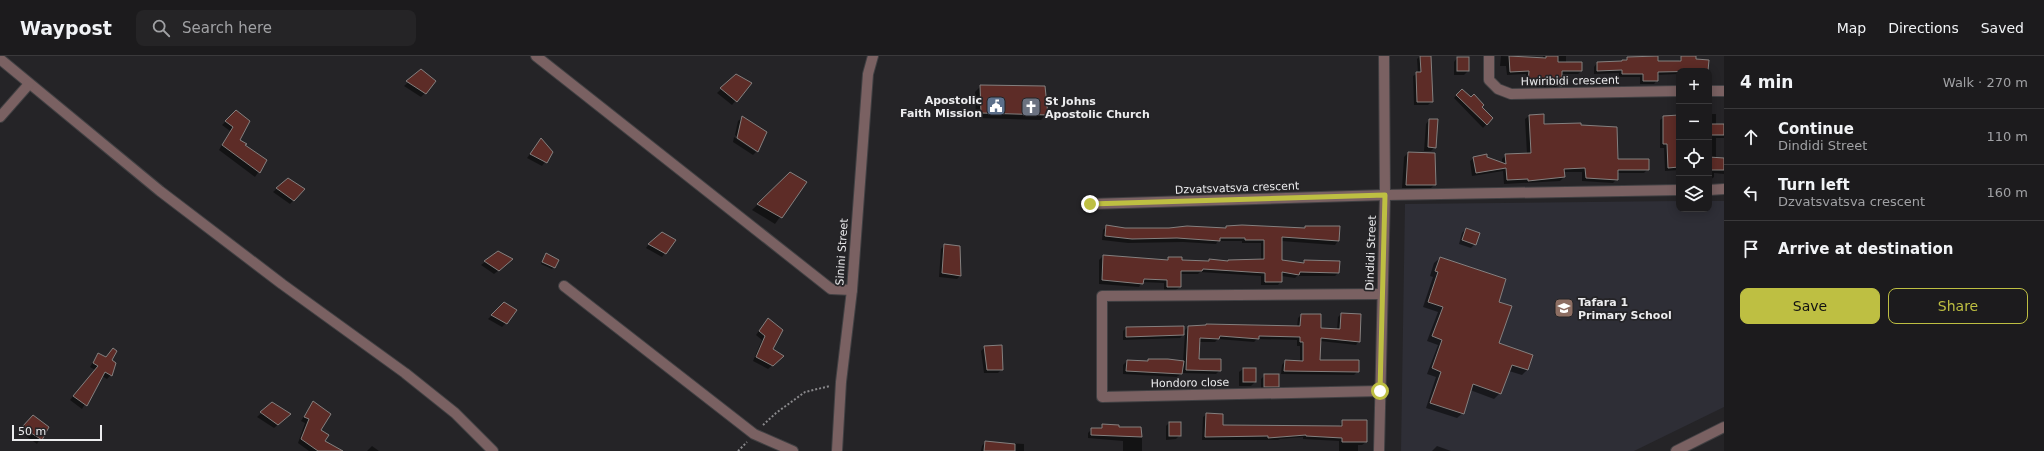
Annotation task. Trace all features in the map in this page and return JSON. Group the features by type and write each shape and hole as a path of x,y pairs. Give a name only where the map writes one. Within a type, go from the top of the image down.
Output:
{"street":[{"path":"536,56 831,289 852,290"},
{"name":"Sinini Street","path":"837,451 841,382 852,290 868,74 873,56"},
{"name":"Dindidi Street","path":"1380,451 1385,195 1384,56"},
{"name":"Hwiribidi crescent","path":"1489,56 1489,80 1498,89 1511,94 1676,91"},
{"path":"0,59 160,191 282,284 411,377 455,413 493,451"},
{"path":"0,117 29,84"},
{"path":"1712,91 1724,91"},
{"path":"1712,190 1724,189"},
{"name":"Dzvatsvatsva crescent","path":"1090,204 1385,195 1676,190"},
{"path":"564,286 754,434 793,451"},
{"name":"Hondoro close","path":"1380,391 1102,397 1102,296 1382,294"},
{"path":"1676,451 1724,427"}],"path":[{"path":"738,451 776,413 805,392 841,382"}],"shaded area":[{"name":"Tafara 1 Primary School","path":"1676,201 1676,212 1712,212 1712,201 1724,201 1724,407 1634,451 1401,451 1405,204"}],"building":[{"path":"1420,56 1431,56 1433,102 1417,102 1416,72 1421,72"},
{"path":"1509,56 1546,58 1546,56 1558,56 1558,62 1582,62 1582,71 1562,71 1562,86 1528,83 1529,71 1510,72"},
{"path":"1658,56 1658,61 1681,61 1681,56 1696,56 1696,59 1709,60 1708,68 1676,68 1676,72 1658,72 1658,81 1643,81 1643,74 1622,74 1622,70 1597,71 1597,62 1622,61 1627,60 1627,57"},
{"path":"1457,57 1469,57 1469,71 1457,71"},
{"path":"421,69 436,81 426,94 406,81"},
{"path":"736,74 752,83 737,102 720,88"},
{"path":"980,85 1045,86 1048,115 981,113"},
{"path":"1462,89 1471,97 1474,94 1484,105 1482,107 1493,118 1487,125 1456,95"},
{"path":"236,110 250,121 240,140 267,160 260,173 222,145 233,127 225,121"},
{"path":"1544,114 1544,124 1581,123 1581,125 1617,127 1618,159 1649,159 1649,170 1618,170 1618,180 1586,178 1585,168 1564,169 1565,177 1528,181 1528,179 1507,180 1506,168 1476,173 1473,157 1487,154 1487,157 1506,164 1505,154 1531,153 1529,115"},
{"path":"1676,115 1676,167 1668,168 1667,144 1663,144 1663,116"},
{"path":"742,116 767,132 758,152 737,138"},
{"path":"1429,119 1438,119 1436,148 1428,147"},
{"path":"1712,124 1724,124 1724,135 1712,135"},
{"path":"541,138 553,152 547,163 530,154"},
{"path":"1408,152 1435,153 1436,185 1406,185"},
{"path":"1712,157 1724,158 1724,170 1712,170"},
{"path":"790,172 807,182 782,218 757,204"},
{"path":"288,178 305,189 294,201 276,188"},
{"path":"1106,225 1125,228 1169,228 1187,226 1226,228 1226,226 1242,225 1305,228 1305,226 1340,226 1339,241 1282,237 1282,260 1304,263 1304,260 1340,261 1339,273 1300,272 1299,275 1282,272 1282,282 1265,282 1265,273 1203,269 1202,271 1181,271 1181,287 1167,287 1167,280 1144,279 1143,284 1102,280 1103,255 1168,260 1168,257 1182,257 1182,260 1209,261 1209,259 1228,261 1264,259 1264,240 1245,240 1245,238 1220,238 1220,241 1177,238 1132,239 1105,236"},
{"path":"1466,228 1480,233 1476,245 1462,240"},
{"path":"662,232 676,240 666,254 648,244"},
{"path":"944,244 960,246 961,276 942,273"},
{"path":"498,251 513,259 499,271 484,261"},
{"path":"546,253 559,260 555,268 542,262"},
{"path":"1440,257 1506,279 1499,302 1512,306 1499,343 1533,355 1528,370 1512,365 1501,394 1473,384 1464,414 1430,403 1441,372 1432,368 1442,340 1432,336 1443,307 1428,302 1438,272 1435,271"},
{"path":"504,302 517,310 507,324 491,315"},
{"path":"1341,313 1361,314 1360,342 1321,338 1320,360 1359,360 1359,372 1284,371 1285,360 1303,361 1303,342 1300,342 1300,337 1259,336 1259,339 1220,336 1219,339 1200,338 1199,359 1221,359 1221,371 1186,370 1188,326 1206,324 1300,326 1301,314 1321,314 1321,328 1340,329"},
{"path":"768,318 783,330 773,349 784,356 773,366 756,357 765,336 759,331"},
{"path":"1184,326 1184,335 1126,337 1126,327"},
{"path":"1002,345 1003,370 987,370 984,346"},
{"path":"113,348 117,351 112,360 116,363 112,376 105,372 87,406 73,396 98,366 93,363 98,353 106,357"},
{"path":"1148,359 1184,361 1182,374 1126,371 1127,360 1148,361"},
{"path":"1243,368 1256,368 1256,382 1243,382"},
{"path":"1264,374 1279,374 1279,387 1264,387"},
{"path":"313,401 331,414 321,430 329,435 325,441 343,451 318,451 301,439 309,419 304,417"},
{"path":"272,402 291,414 278,425 260,412"},
{"path":"1206,413 1223,414 1223,425 1342,426 1342,420 1367,420 1367,442 1342,442 1342,438 1306,435 1268,438 1268,436 1205,437"},
{"path":"33,415 49,427 42,440 22,427"},
{"path":"1169,422 1181,422 1181,436 1169,436"},
{"path":"1102,424 1119,425 1119,427 1141,427 1142,437 1091,435 1091,428 1102,428"},
{"path":"985,441 1015,444 1015,451 984,451"}],"place":[{"name":"Apostolic Faith Mission","path":"996,106"},
{"name":"St Johns Apostolic Church","path":"1031,107"},
{"name":"Tafara 1 Primary School","path":"1564,308"}],"route":[{"path":"1090,204 1385,195 1380,391"}]}
